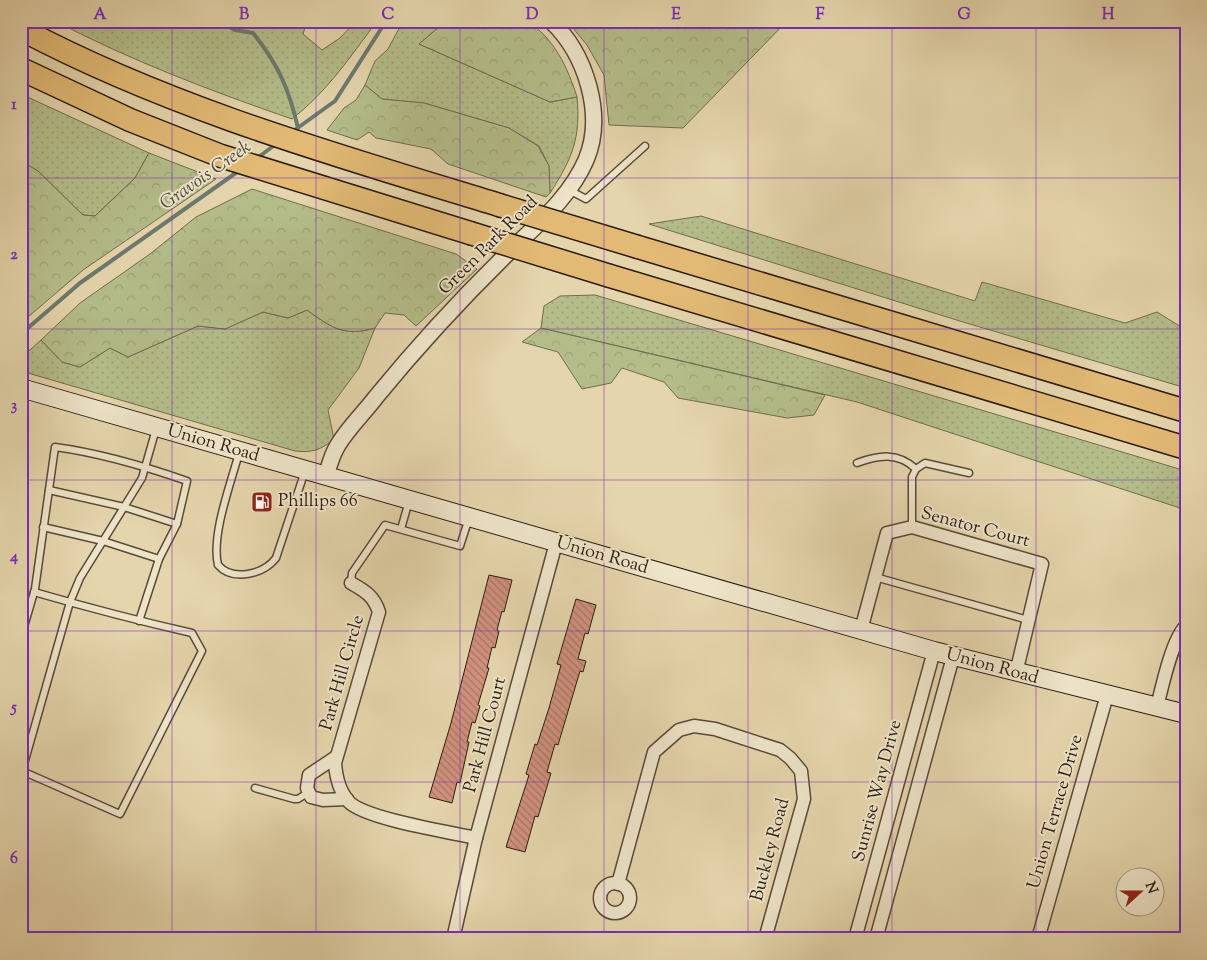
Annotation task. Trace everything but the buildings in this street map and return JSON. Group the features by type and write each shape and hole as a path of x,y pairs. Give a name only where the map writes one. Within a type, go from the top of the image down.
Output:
{"highway":[{"path":"21,29 110,73 208,112 361,163 1186,411"},
{"path":"21,69 94,104 173,138 324,189 1186,448"}],"main road":[{"name":"Union Road","path":"21,388 934,652 1186,714"}],"street":[{"name":"Green Park Road","path":"326,476 338,445 403,364 450,311 569,190 587,158 593,129 593,114 585,76 576,55 551,21"},
{"name":"Senator Court","path":"861,630 887,533 912,527 1042,564 1016,673"},
{"name":"Park Hill Court","path":"453,939 476,838 556,542"},
{"name":"Park Hill Circle","path":"350,583 371,596 375,600 379,612 336,757 336,782 350,803 368,813 476,838"},
{"path":"1157,707 1170,659 1182,629 1186,626"},
{"name":"Sunrise Way Drive","path":"855,939 934,652"},
{"name":"Sunrise Way Drive","path":"876,939 953,657"},
{"name":"Union Terrace Drive","path":"1038,939 1107,695"},
{"name":"Buckley Road","path":"618,884 654,752 679,730 694,726 715,730 780,750 801,770 804,782 804,798 765,939"},
{"name":"Park Hill Circle","path":"309,792 307,788 309,775 336,757"},
{"path":"309,792 311,797 323,800 347,798"}],"lane":[{"path":"569,190 586,199 645,146"},
{"path":"34,592 70,602 139,621 192,633 202,651 120,814 22,771 70,602 80,578 142,478 156,428"},
{"path":"21,636 34,592 55,447 81,450 145,467 187,481 177,524 159,559 139,621"},
{"path":"239,452 221,524 216,555 221,568 234,574 259,571 272,564 276,558 305,470"},
{"path":"857,463 877,456 891,456 906,460 916,469"},
{"path":"912,527 912,477 916,469 925,463 969,473"},
{"path":"48,490 124,507 177,524"},
{"path":"401,529 409,501"},
{"path":"350,583 352,573 385,525 460,546 469,518"},
{"path":"43,527 103,541 159,559"},
{"path":"875,578 1028,620"},
{"path":"255,788 294,799 303,797 309,792"}],"green space":[{"path":"55,21 307,21 303,34 322,50 340,38 356,21 374,21 371,29 334,77 292,119 172,74 84,36"},
{"path":"403,21 446,21 419,44 550,102 577,97 578,125 573,148 564,169 550,193 549,166 539,146 509,128 424,103 382,99 365,85 375,61 388,49"},
{"path":"446,21 527,21 545,36 559,54 577,97 550,102 419,44"},
{"path":"567,21 787,21 683,128 609,125 604,75 587,45"},
{"path":"365,85 382,99 424,103 509,128 538,146 549,166 550,193 546,197 448,164 431,149 376,138 369,132 357,140 327,130 344,108 356,100"},
{"path":"21,94 149,153 135,178 95,216 83,215 38,171 21,161"},
{"path":"149,153 216,179 83,270 21,323 21,161 38,171 83,215 95,216 135,178"},
{"path":"252,189 456,254 477,269 416,326 404,315 385,313 375,328 355,332 331,326 307,310 288,318 263,312 225,329 198,326 128,357 110,348 80,367 62,362 41,340 80,303 150,254 196,217"},
{"path":"701,216 975,301 982,282 1125,323 1157,312 1186,330 1186,388 963,322 649,224"},
{"path":"595,295 1186,471 1186,510 857,402 541,328 544,306 560,296"},
{"path":"307,310 331,326 346,331 355,332 375,328 359,368 328,410 334,439 325,446 311,451 295,451 21,371 21,358 41,340 62,362 80,367 110,348 128,357 198,326 225,329 263,312 288,318"},
{"path":"541,328 825,395 814,415 787,418 678,398 664,382 622,368 611,383 582,389 558,352 522,342"}],"waterway":[{"path":"217,21 235,30 253,33 262,44 282,78 291,101 298,128"},
{"name":"Gravois Creek","path":"292,132 335,101 386,21"},
{"name":"Gravois Creek","path":"256,159 276,144"},
{"name":"Gravois Creek","path":"21,334 80,283 240,170"}],"place":[{"name":"Phillips 66","path":"262,502"}]}
